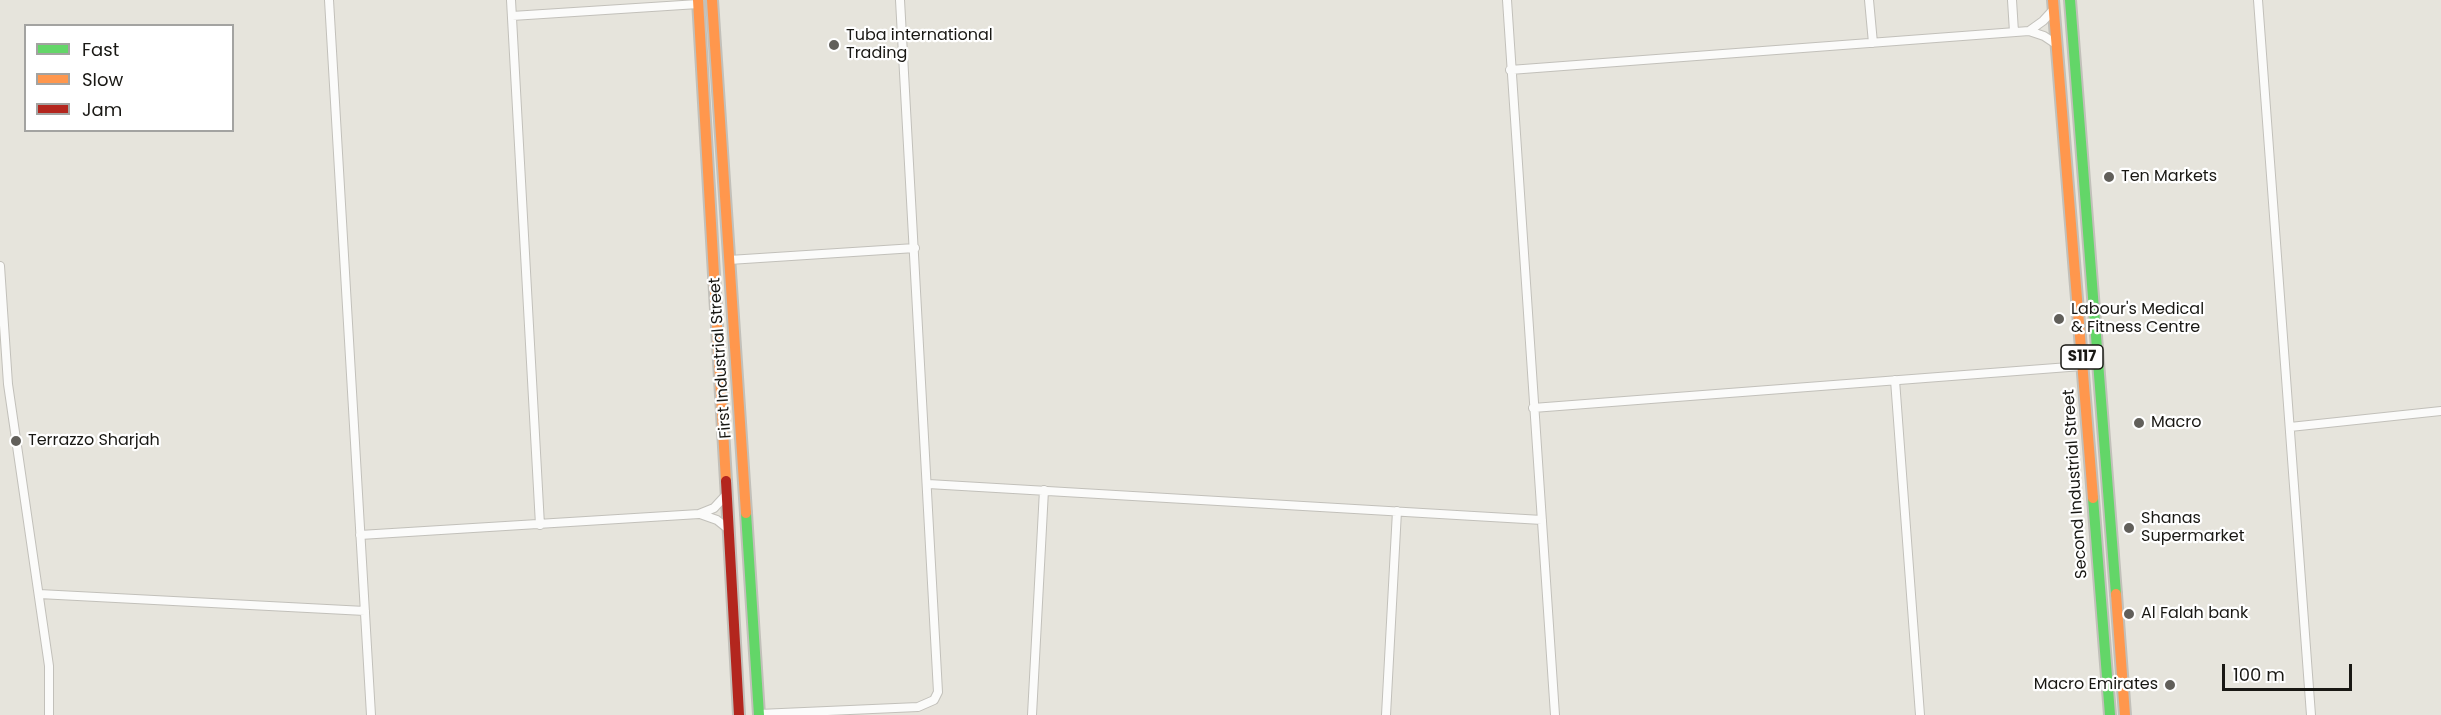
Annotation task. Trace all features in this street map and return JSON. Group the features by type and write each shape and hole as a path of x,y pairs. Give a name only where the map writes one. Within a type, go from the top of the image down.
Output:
{"main road":[{"name":"First Industrial Street","path":"712,0 759,715"},
{"name":"Second Industrial Street","path":"2070,0 2125,715"},
{"name":"First Industrial Street","path":"698,2 739,715"},
{"name":"Second Industrial Street","path":"2053,4 2110,715"}],"street":[{"path":"329,0 370,715"},
{"path":"511,0 540,525"},
{"path":"759,715 918,707 934,699 940,684 900,0"},
{"path":"1506,0 1556,715"},
{"path":"1869,0 1873,43"},
{"path":"2012,0 2014,32"},
{"path":"2258,0 2311,715"},
{"path":"512,15 698,2"},
{"path":"2029,31 2043,21 2053,4"},
{"path":"1510,70 2029,31 2044,36 2057,45"},
{"path":"729,261 915,248"},
{"path":"0,266 8,384 49,666 49,715"},
{"path":"1533,408 2082,366"},
{"path":"1895,380 1920,715"},
{"path":"2290,427 2441,411"},
{"path":"928,484 1542,520"},
{"path":"1032,715 1044,490"},
{"path":"360,536 699,514 714,507 726,495"},
{"path":"1386,715 1397,511"},
{"path":"699,514 717,520 728,528"},
{"path":"39,594 364,611"}],"traffic: fast":[{"path":"2070,0 2116,594"},
{"path":"2093,498 2110,715"},
{"path":"746,513 759,715"}],"traffic: slow":[{"path":"698,0 726,481"},
{"path":"712,0 746,513"},
{"path":"2053,0 2093,498"},
{"path":"2116,594 2125,715"}],"traffic: jam":[{"path":"726,481 739,715"}],"place":[{"name":"Tuba international Trading","path":"834,45"},
{"name":"Ten Markets","path":"2109,177"},
{"name":"Labour's Medical & Fitness Centre","path":"2059,319"},
{"name":"Macro","path":"2139,423"},
{"name":"Terrazzo Sharjah","path":"16,441"},
{"name":"Shanas Supermarket","path":"2129,528"},
{"name":"Al Falah bank","path":"2129,614"},
{"name":"Macro Emirates","path":"2170,685"}]}
